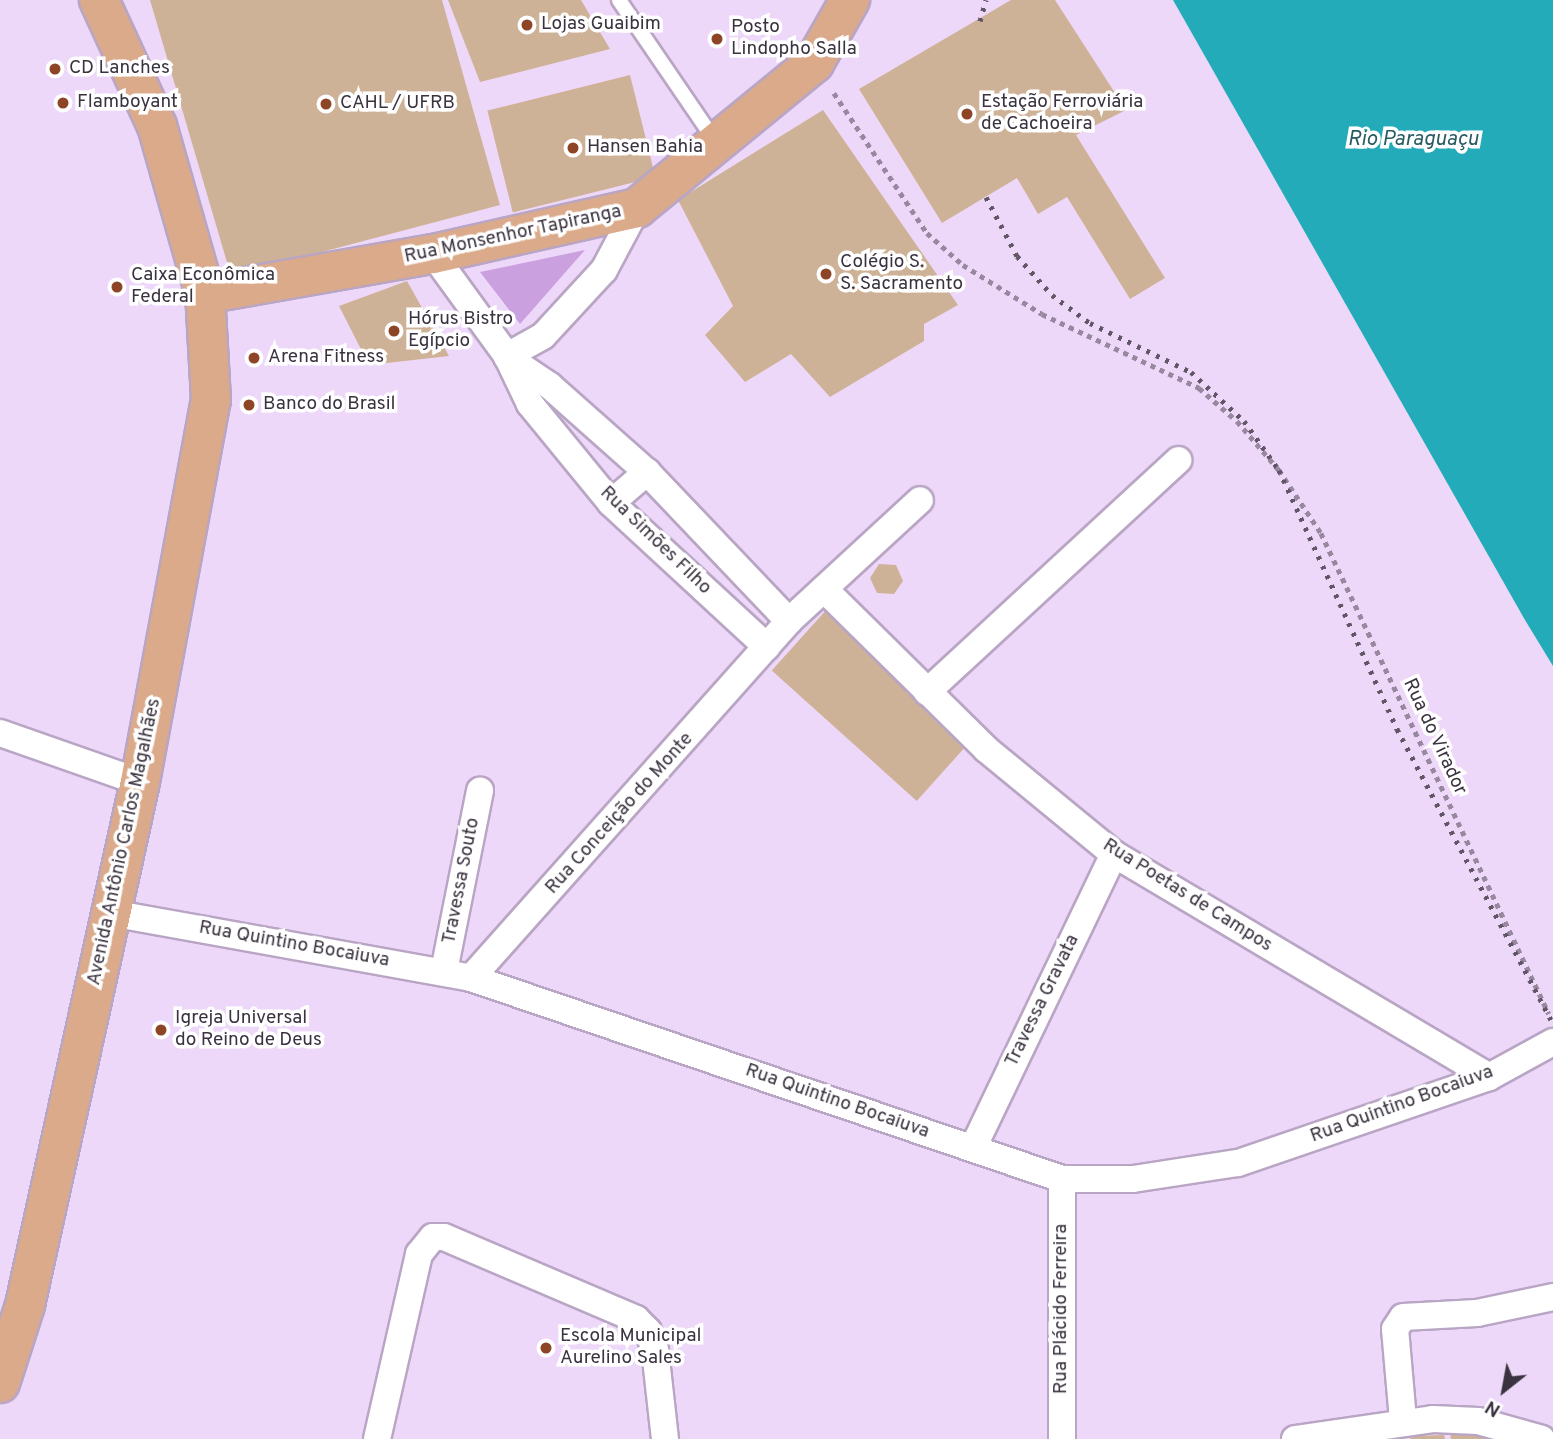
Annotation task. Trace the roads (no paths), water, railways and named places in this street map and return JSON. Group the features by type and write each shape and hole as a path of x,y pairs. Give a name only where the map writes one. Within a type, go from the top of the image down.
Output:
{"main road":[{"name":"Avenida Antônio Carlos Magalhães","path":"0,1383 25,1304 111,913 139,782 211,400 205,294 157,126 99,0"},
{"name":"Rua Monsenhor Tapiranga","path":"205,294 433,254 637,208 814,63 850,0"}],"street":[{"path":"507,356 543,336 604,270 637,208"},
{"name":"Rua Simões Filho","path":"433,254 507,356 530,404 611,503 767,647"},
{"name":"Rua Simões Filho","path":"507,356 550,386 647,472 789,621"},
{"path":"927,692 1178,460"},
{"path":"611,503 647,472"},
{"name":"Rua Conceição do Monte","path":"471,978 789,621 920,500"},
{"name":"Rua Poetas de Campos","path":"824,589 986,749 1114,855 1489,1077"},
{"path":"0,733 139,782"},
{"name":"Travessa Souto","path":"444,971 480,790"},
{"name":"Travessa Gravata","path":"973,1148 1114,855"},
{"name":"Rua Quintino Bocaiuva","path":"111,913 471,978 1062,1178 1133,1179 1237,1163 1489,1077 1553,1042"},
{"name":"Rua Plácido Ferreira","path":"1062,1178 1062,1439"},
{"path":"377,1439 419,1254 433,1237 444,1237 636,1319 648,1331 655,1350 665,1439"},
{"path":"1404,1420 1395,1329 1403,1317 1478,1313 1553,1297"},
{"path":"1295,1439 1404,1420 1478,1422 1542,1439"}],"lane":[{"path":"620,0 716,143"}],"water":[{"name":"Rio Paraguaçu","path":"1173,0 1553,0 1553,666 1525,620"}],"railway":[{"path":"980,21 986,0"},
{"path":"986,197 1017,256 1052,295 1090,323 1191,372 1244,421 1279,470 1397,729 1553,1024"}],"place":[{"name":"Lojas Guaibim","path":"527,25"},
{"name":"Posto Lindopho Salla","path":"717,39"},
{"name":"CD Lanches","path":"55,69"},
{"name":"Flamboyant","path":"63,103"},
{"name":"CAHL / UFRB","path":"326,104"},
{"name":"Estação Ferroviária de Cachoeira","path":"967,114"},
{"name":"Hansen Bahia","path":"573,148"},
{"name":"Colégio S. S. Sacramento","path":"826,274"},
{"name":"Caixa Econômica Federal","path":"117,287"},
{"name":"Hórus Bistro Egípcio","path":"394,331"},
{"name":"Arena Fitness","path":"254,358"},
{"name":"Banco do Brasil","path":"249,405"},
{"name":"Igreja Universal do Reino de Deus","path":"161,1030"},
{"name":"Escola Municipal Aurelino Sales","path":"546,1348"}]}
